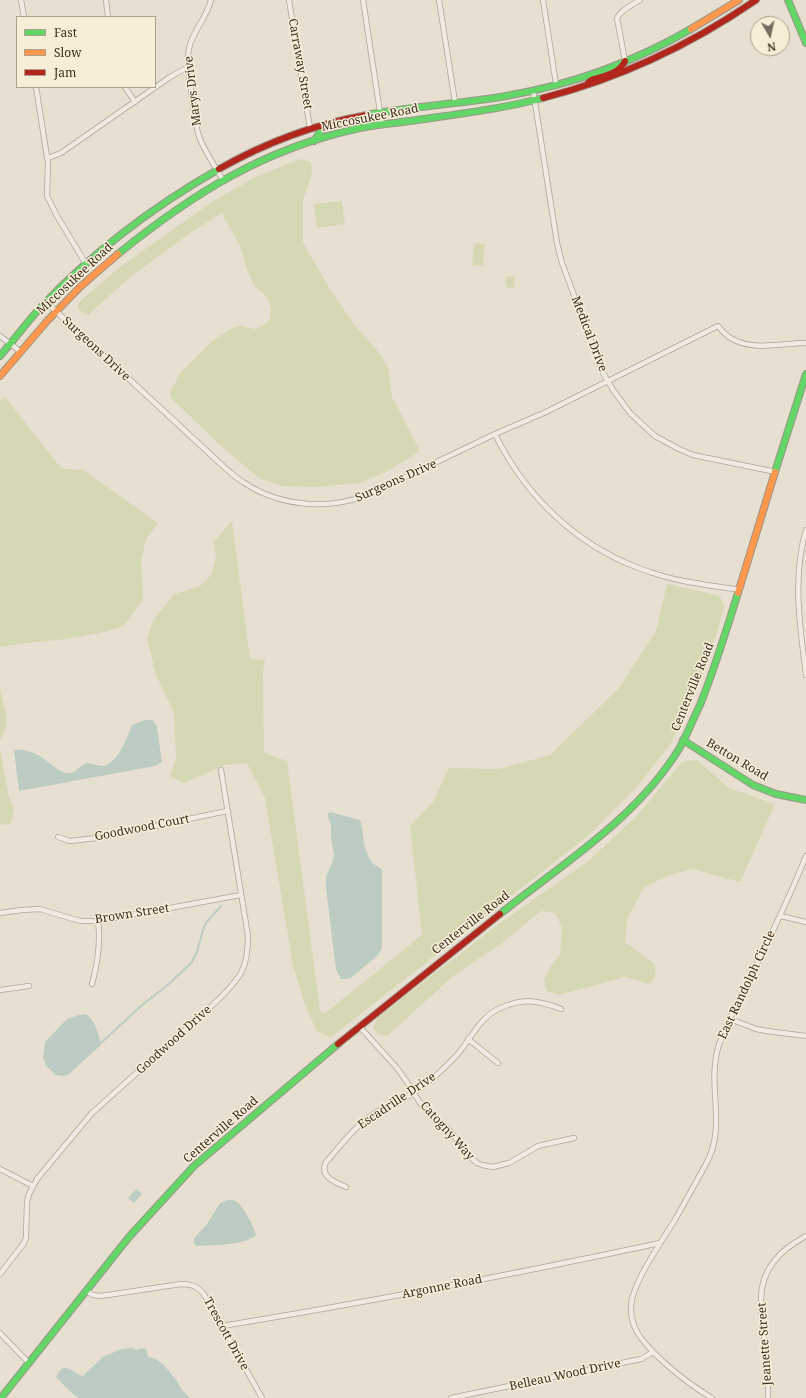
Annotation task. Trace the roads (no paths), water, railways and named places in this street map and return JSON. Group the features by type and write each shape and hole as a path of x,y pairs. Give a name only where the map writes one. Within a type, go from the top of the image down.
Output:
{"street":[{"path":"21,0 24,16"},
{"path":"106,0 108,16"},
{"name":"Marys Drive","path":"211,0 208,10 189,46 188,67 200,139 223,180"},
{"name":"Carraway Street","path":"289,0 310,128"},
{"path":"362,0 382,125"},
{"path":"440,0 455,102"},
{"path":"543,0 556,84"},
{"path":"584,86 590,80 620,70 624,66 625,61 617,18 629,7 640,0"},
{"name":"Miccosukee Road","path":"0,356 46,302 86,264 138,222 217,169 275,141 310,128 335,121 413,108 506,96 556,84 599,71 677,38 716,16 739,0"},
{"name":"Miccosukee Road","path":"0,376 55,311 115,256 175,211 223,180 267,158 338,133 506,106 535,100 584,86 633,69 677,48 715,28 756,0"},
{"path":"788,0 806,43"},
{"path":"156,88 188,67"},
{"path":"36,88 48,158 47,196 57,216 86,264"},
{"path":"126,88 135,102"},
{"path":"48,158 61,153 155,88"},
{"name":"Medical Drive","path":"533,90 557,243 571,288 603,372 608,381 630,413 655,436 679,449 700,457 776,472"},
{"path":"413,108 415,120"},
{"path":"314,141 322,129 335,121"},
{"name":"Surgeons Drive","path":"46,302 238,478 258,491 287,501 309,504 327,504 358,499 495,434 546,412 718,326 730,337 742,343 751,345 762,346 806,343"},
{"path":"0,336 21,352"},
{"name":"Centerville Road","path":"1,1398 151,1212 194,1166 448,954 616,823 640,799 656,780 683,740 713,673 806,374"},
{"path":"495,434 512,465 540,501 567,527 598,548 615,558 651,573 684,581 739,590"},
{"path":"806,530 798,572 798,611 806,675"},
{"name":"Betton Road","path":"683,740 754,785 776,794 806,800"},
{"name":"Goodwood Drive","path":"0,1274 24,1244 26,1237 27,1202 37,1179 92,1113 218,1000 239,977 245,968 248,950 248,936 220,770"},
{"name":"Goodwood Court","path":"58,837 70,841 97,838 227,811"},
{"name":"East Randolph Circle","path":"653,1352 640,1337 634,1326 631,1314 631,1301 635,1289 660,1243 708,1162 715,1143 717,1117 715,1071 716,1059 722,1037 780,916 806,856"},
{"name":"Brown Street","path":"0,913 40,909 80,921 98,921 241,895"},
{"path":"780,916 806,922"},
{"path":"92,984 99,949 100,934 98,921"},
{"path":"0,990 29,986"},
{"name":"Escadrille Drive","path":"346,1187 331,1181 325,1173 324,1166 345,1138 358,1125 376,1112 403,1099 443,1070 487,1016 507,1005 519,1002 542,1002 561,1009"},
{"path":"730,1019 756,1029 806,1036"},
{"name":"Catogny Way","path":"360,1026 397,1068 423,1107 450,1131 470,1157 477,1163 487,1167 509,1163 532,1149 545,1144 574,1138"},
{"path":"468,1039 498,1063"},
{"path":"0,1169 33,1186"},
{"name":"Jeanette Street","path":"768,1398 761,1300 764,1283 768,1271 778,1256 785,1249 806,1236"},
{"name":"Argonne Road","path":"222,1326 324,1310 561,1264 660,1243"},
{"name":"Trescott Drive","path":"86,1291 93,1295 101,1296 188,1284 200,1289 262,1398"},
{"path":"0,1333 29,1363"},
{"path":"653,1352 687,1381 712,1398"},
{"name":"Belleau Wood Drive","path":"451,1398 641,1359 653,1352"}],"waterway":[{"path":"101,1043 192,962 197,952 206,923 221,906"}]}
